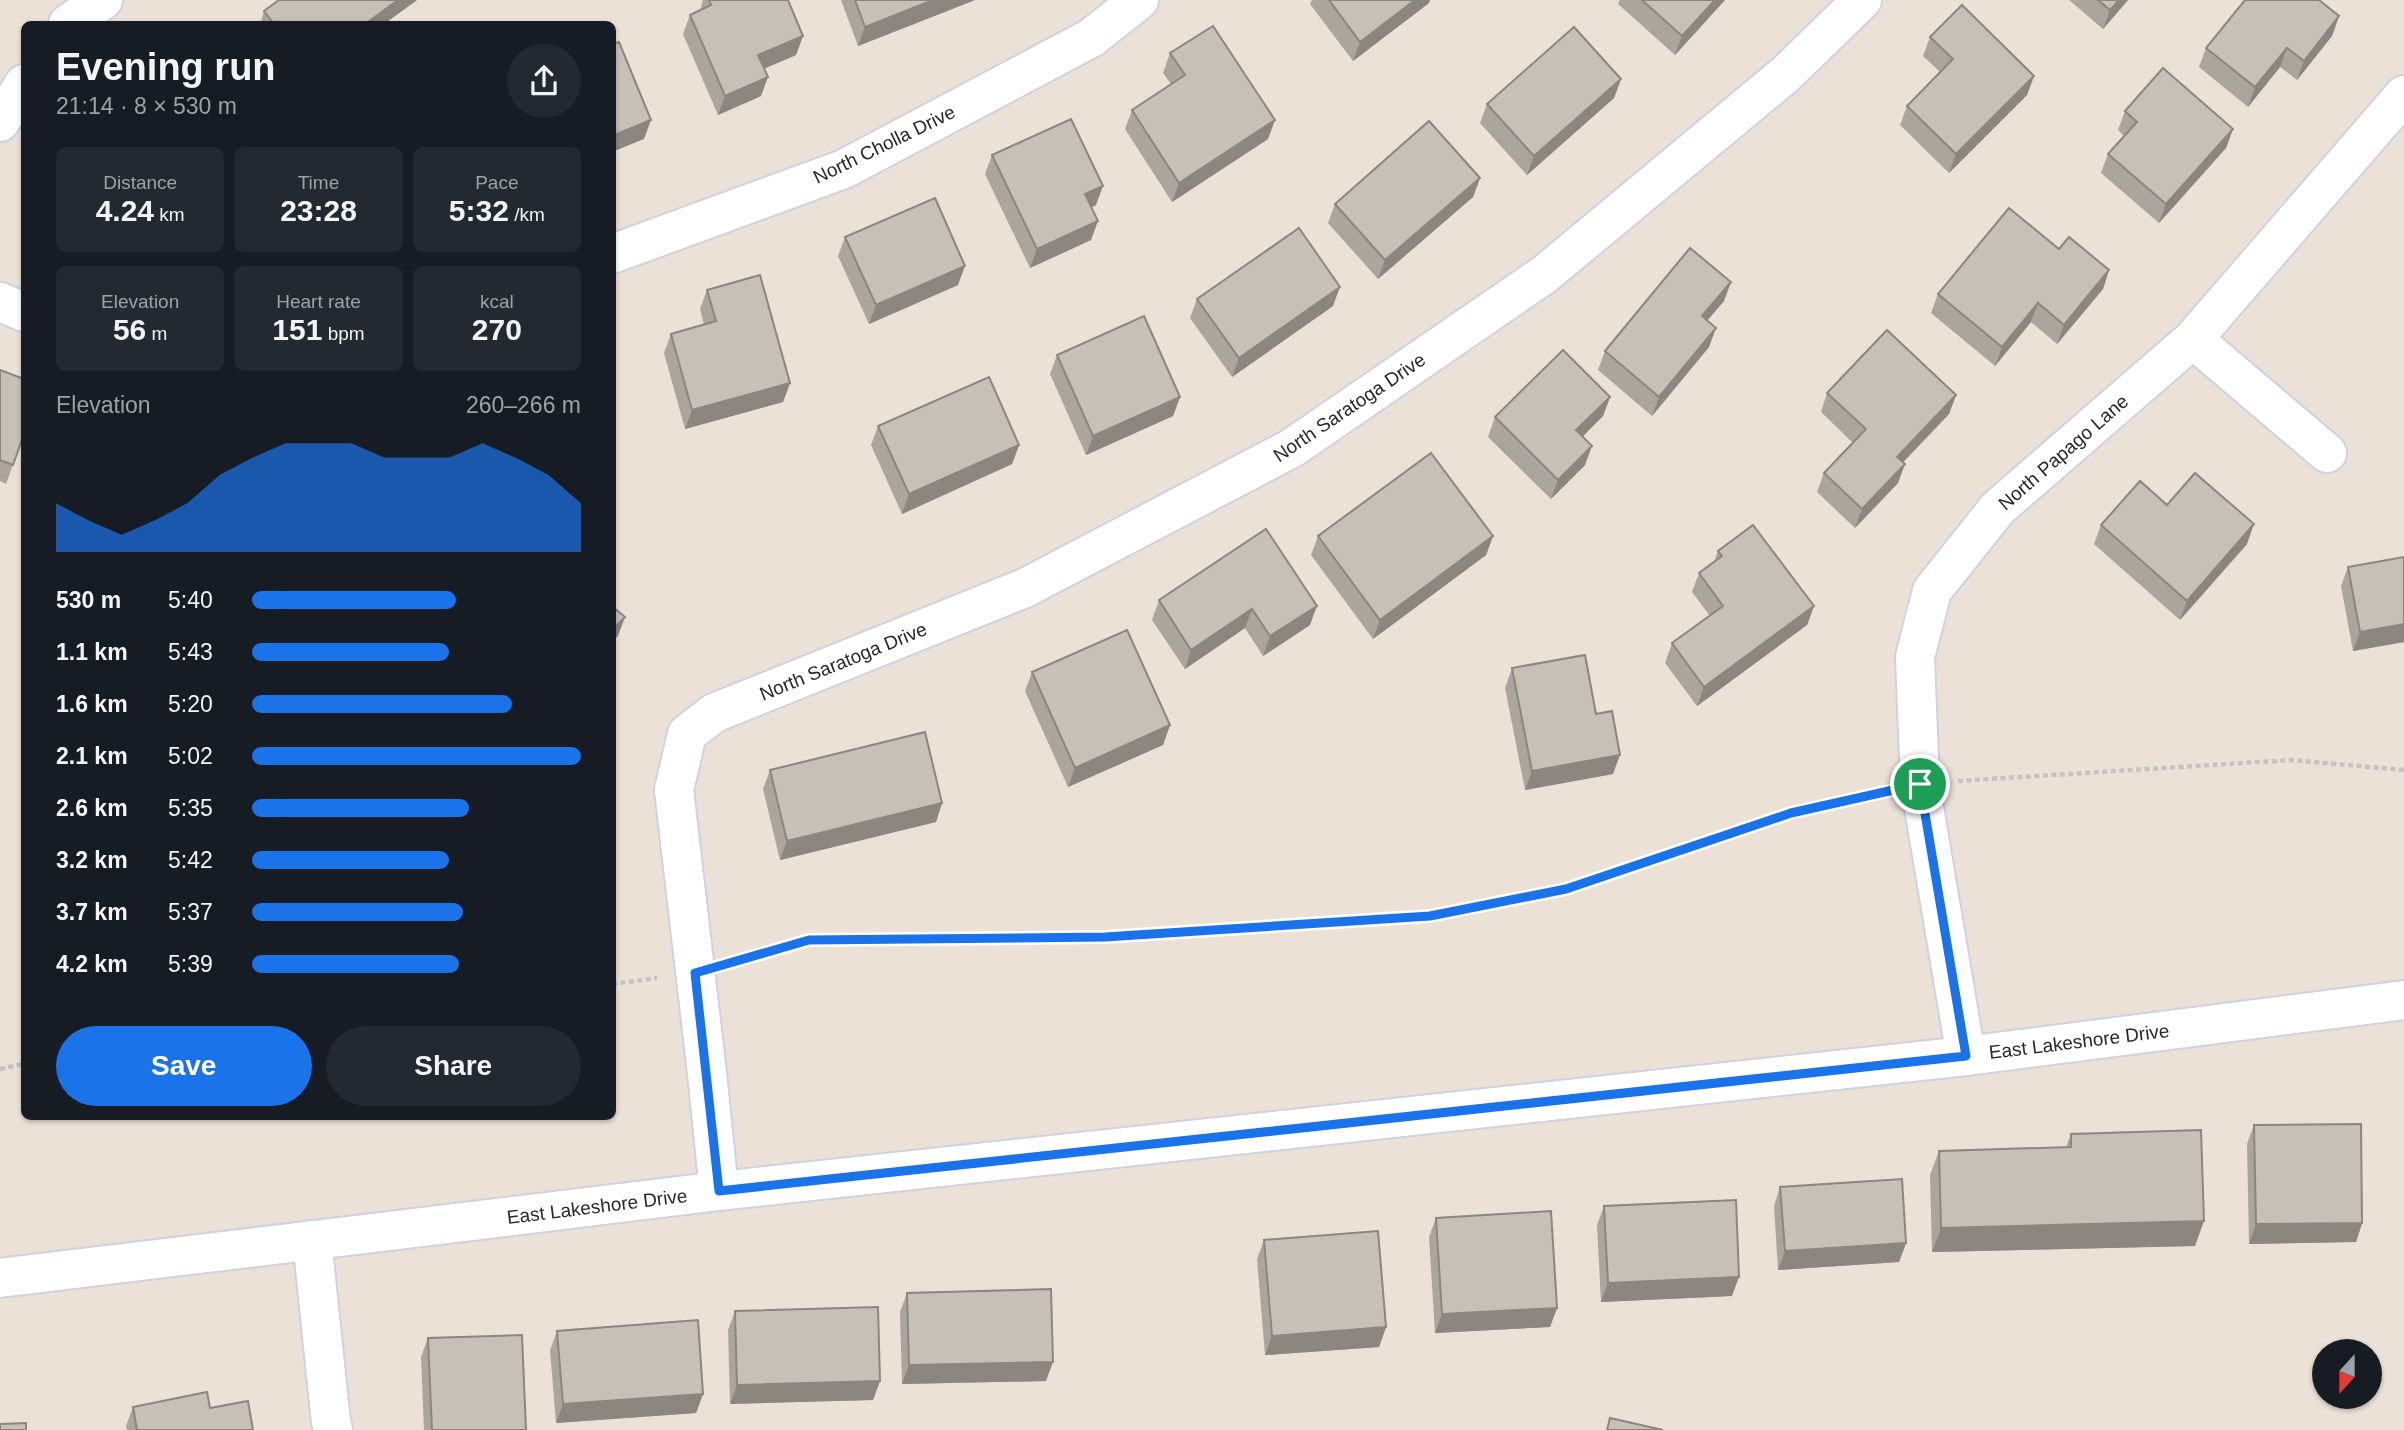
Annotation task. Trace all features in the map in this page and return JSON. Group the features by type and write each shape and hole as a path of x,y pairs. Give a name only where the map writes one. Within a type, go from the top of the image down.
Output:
{"street":[{"path":"72,21 103,0"},
{"name":"North Cholla Drive","path":"616,253 844,169 1090,38 1139,0"},
{"name":"North Saratoga Drive","path":"695,973 674,790 687,734 714,713 1025,588 1292,448 1545,274 1787,73 1862,0"},
{"path":"0,122 21,89"},
{"name":"North Papago Lane","path":"1966,1056 1920,784 1915,657 1932,592 1998,508 2193,339 2404,95"},
{"path":"0,302 21,311"},
{"path":"2193,339 2327,453"},
{"path":"695,973 719,1191"},
{"name":"East Lakeshore Drive","path":"0,1278 719,1191 1966,1056 2404,1000"},
{"path":"312,1240 333,1430"}],"path":[{"path":"616,983 695,973 809,940 1105,937 1430,916 1566,889 1791,813 1920,784 1980,778 2291,760 2404,770"},
{"path":"0,1069 21,1065"}],"building":[{"path":"279,0 398,0 369,21 272,21 264,11"},
{"path":"709,0 788,0 803,36 758,55 768,77 725,96 690,15 711,5"},
{"path":"855,0 933,0 865,27"},
{"path":"1329,0 1415,0 1360,42"},
{"path":"1642,0 1715,0 1682,36"},
{"path":"2098,0 2119,0 2110,10"},
{"path":"2245,0 2319,0 2339,16 2304,61 2287,48 2255,87 2206,48"},
{"path":"1962,5 2034,76 1956,154 1907,106 1953,59 1930,37"},
{"path":"1213,26 1275,120 1179,183 1132,110 1185,75 1170,53"},
{"path":"1574,27 1621,79 1534,156 1487,104"},
{"path":"619,42 651,120 616,134 616,43"},
{"path":"2163,68 2233,129 2166,204 2108,154 2137,122 2125,111"},
{"path":"1071,119 1103,186 1085,194 1098,221 1037,249 992,155"},
{"path":"1429,121 1480,178 1385,260 1335,204"},
{"path":"935,198 965,266 876,305 845,237"},
{"path":"2009,208 2059,249 2069,237 2109,270 2064,325 2038,303 2002,347 1938,294"},
{"path":"1299,228 1340,287 1239,358 1197,299"},
{"path":"1690,248 1731,282 1702,316 1716,328 1659,397 1605,351"},
{"path":"760,275 790,383 692,410 671,334 716,321 707,290"},
{"path":"1144,316 1180,397 1093,436 1057,355"},
{"path":"1887,330 1956,395 1897,457 1905,464 1862,509 1824,473 1866,429 1827,393"},
{"path":"1563,350 1610,397 1576,430 1592,446 1558,480 1495,417"},
{"path":"0,370 21,378 21,442 13,465 0,460"},
{"path":"989,377 1019,445 909,494 878,426"},
{"path":"1431,453 1493,536 1380,620 1318,536"},
{"path":"2195,473 2254,524 2187,601 2101,525 2140,481 2167,505"},
{"path":"1753,525 1814,606 1704,687 1672,643 1723,606 1699,573 1722,556 1718,551"},
{"path":"1266,529 1317,606 1270,636 1252,609 1191,650 1159,600"},
{"path":"2404,557 2404,624 2360,632 2348,567"},
{"path":"616,609 625,617 616,626"},
{"path":"1127,630 1170,725 1075,768 1032,672"},
{"path":"1585,655 1596,714 1612,711 1620,755 1532,771 1512,668"},
{"path":"925,732 942,803 787,841 770,770"},
{"path":"2361,1124 2362,1223 2256,1224 2254,1125"},
{"path":"2201,1130 2204,1221 1941,1228 1939,1151 2071,1147 2071,1134"},
{"path":"1902,1179 1906,1243 1785,1251 1780,1187"},
{"path":"1736,1200 1739,1277 1608,1283 1604,1206"},
{"path":"1551,1211 1557,1308 1442,1314 1436,1218"},
{"path":"1378,1231 1386,1327 1272,1336 1264,1240"},
{"path":"1051,1289 1053,1362 909,1365 907,1293"},
{"path":"878,1307 880,1381 737,1385 735,1311"},
{"path":"698,1320 703,1394 563,1404 557,1331"},
{"path":"522,1335 526,1430 432,1430 428,1338"},
{"path":"207,1392 210,1408 248,1401 253,1430 137,1430 133,1407"},
{"path":"1610,1418 1663,1430 1607,1430"},
{"path":"26,1423 26,1430 0,1430 0,1424"}],"route":[{"path":"1920,784 1966,1056 719,1191 695,973 809,940 1105,937 1430,916 1566,889 1791,813 1920,784"}]}
